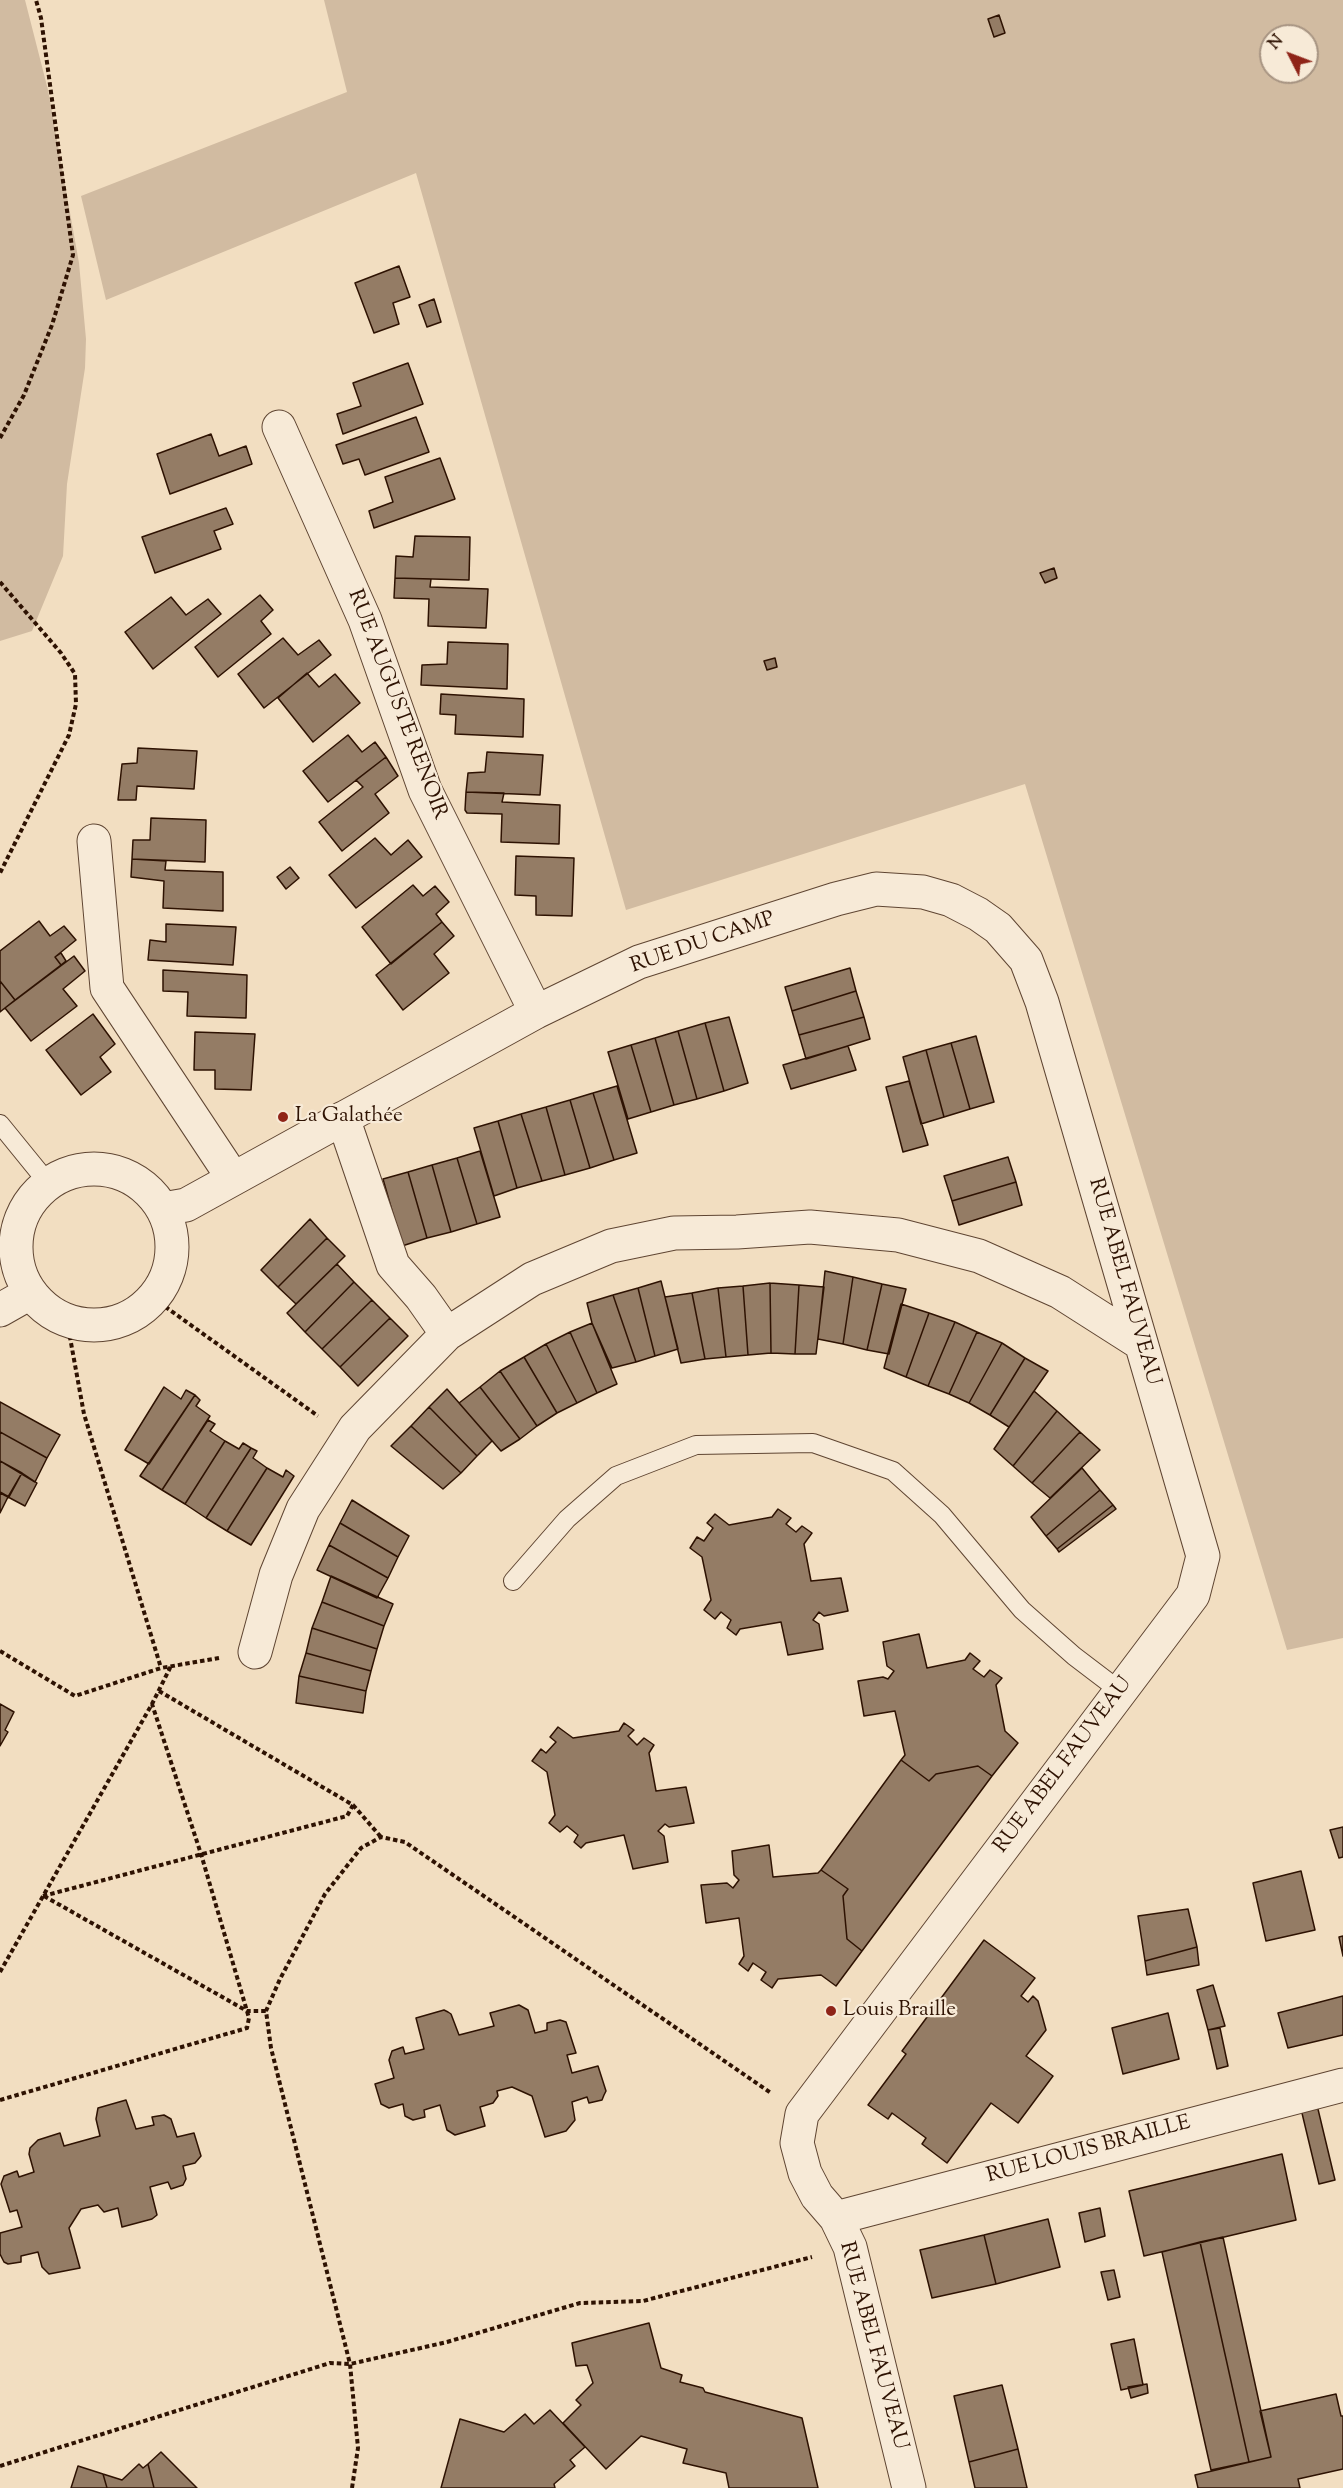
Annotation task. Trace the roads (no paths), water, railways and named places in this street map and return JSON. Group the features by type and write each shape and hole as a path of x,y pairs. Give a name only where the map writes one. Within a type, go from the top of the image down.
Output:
{"street":[{"name":"RUE AUGUSTE RENOIR","path":"279,427 365,620 425,790 536,1012"},
{"path":"94,841 108,988 234,1178"},
{"name":"RUE DU CAMP","path":"163,1209 186,1205 536,1012 639,962 836,899 876,889 923,892 951,900 978,914 998,928 1026,960 1042,1002"},
{"name":"RUE ABEL FAUVEAU","path":"909,2488 850,2247 836,2218 817,2196 805,2173 797,2143 802,2115 1096,1738 1120,1691 1158,1656 1192,1595 1203,1556 1042,1002"},
{"path":"343,1118 393,1265 421,1297 447,1334"},
{"path":"90,1168 112,1170 132,1178 150,1192 163,1209 171,1231 172,1255 166,1278 153,1298 135,1313 114,1322 90,1325 67,1321 46,1310 30,1293 18,1263 15,1247 19,1222 31,1200 48,1183 68,1173 90,1168"},
{"path":"255,1652 276,1575 303,1509 355,1428 447,1334 532,1279 611,1246 674,1233 810,1227 898,1235 980,1256 1060,1292 1140,1343"},
{"path":"0,1310 30,1293"},
{"name":"RUE LOUIS BRAILLE","path":"836,2218 1343,2085"}],"lane":[{"path":"0,1124 48,1183"},
{"path":"513,1581 567,1519 616,1476 696,1445 813,1443 893,1471 942,1515 1022,1610 1074,1656 1120,1691"}],"place":[{"name":"La Galathée","path":"283,1117"},
{"name":"Louis Braille","path":"831,2011"}]}
